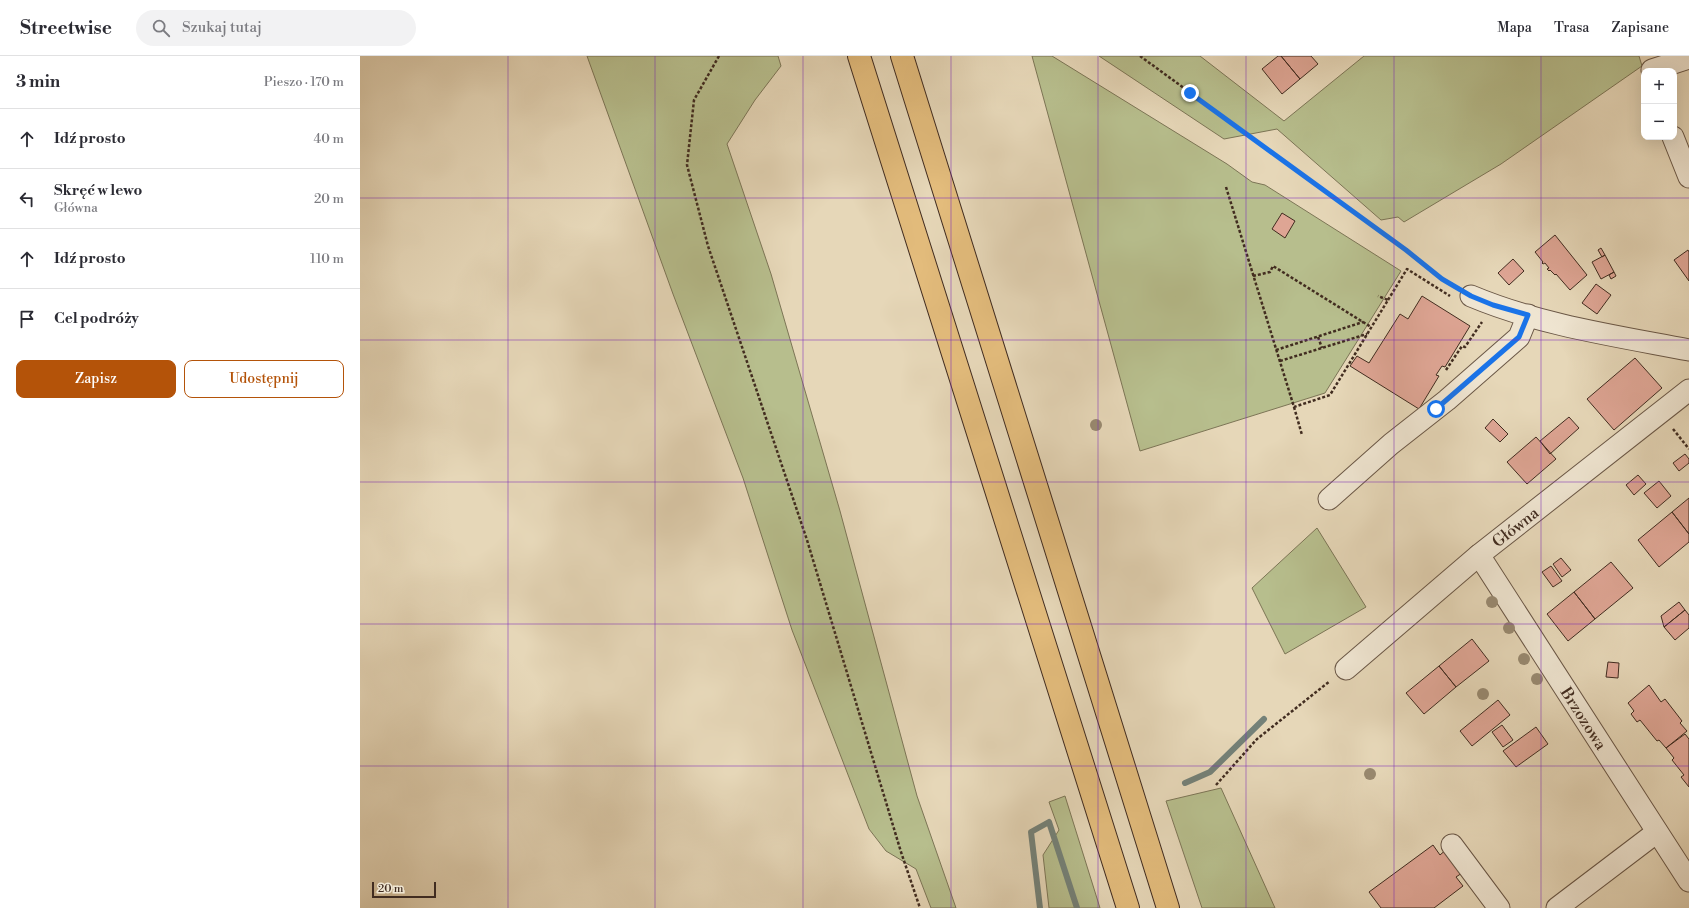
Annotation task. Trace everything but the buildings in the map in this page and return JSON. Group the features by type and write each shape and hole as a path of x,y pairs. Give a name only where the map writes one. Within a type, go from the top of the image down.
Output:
{"highway":[{"path":"859,56 1128,908"},
{"path":"902,56 1168,908"}],"street":[{"path":"1651,66 1689,58"},
{"path":"1674,140 1689,176"},
{"path":"1462,297 1556,323 1689,350"},
{"path":"1329,500 1391,444 1447,400 1519,337 1528,315"},
{"name":"Główna","path":"1346,669 1479,555 1689,390"},
{"name":"Brzozowa","path":"1479,555 1689,881"},
{"path":"1556,908 1657,832"},
{"path":"1452,845 1499,908"}],"path":[{"path":"719,56 694,100 687,165 708,246 807,540 901,852 920,908"},
{"path":"1140,56 1406,250 1462,297"},
{"path":"1226,187 1302,434"},
{"path":"1253,276 1270,272 1273,266 1371,327"},
{"path":"1294,407 1330,395 1407,269 1462,297"},
{"path":"1378,296 1388,300"},
{"path":"1446,371 1462,346 1465,347 1493,305"},
{"path":"1276,350 1363,322"},
{"path":"1280,361 1367,334"},
{"path":"1318,337 1322,348"},
{"path":"1216,785 1257,739 1346,669"}],"green space":[{"path":"587,56 778,56 781,66 755,100 727,144 771,274 840,511 917,796 956,908 931,908 916,869 886,851 869,829 792,630 743,478 673,294"},
{"path":"1032,56 1052,56 1227,164 1252,182 1265,185 1401,271 1325,393 1140,451"},
{"path":"1099,56 1200,56 1284,121 1364,56 1639,56 1642,66 1501,164 1404,222 1398,217 1381,220 1277,129 1224,139"},
{"path":"1317,528 1366,607 1285,654 1252,588"},
{"path":"1221,788 1275,908 1202,908 1166,801"},
{"path":"1065,796 1100,908 1049,908 1043,855 1059,830 1049,802"}],"waterway":[{"path":"1185,783 1210,772 1264,719"},
{"path":"1040,908 1031,832 1049,822 1077,908"}],"route":[{"path":"1190,93 1406,250 1442,279 1471,296 1493,305 1528,315 1519,337 1436,409"}]}
